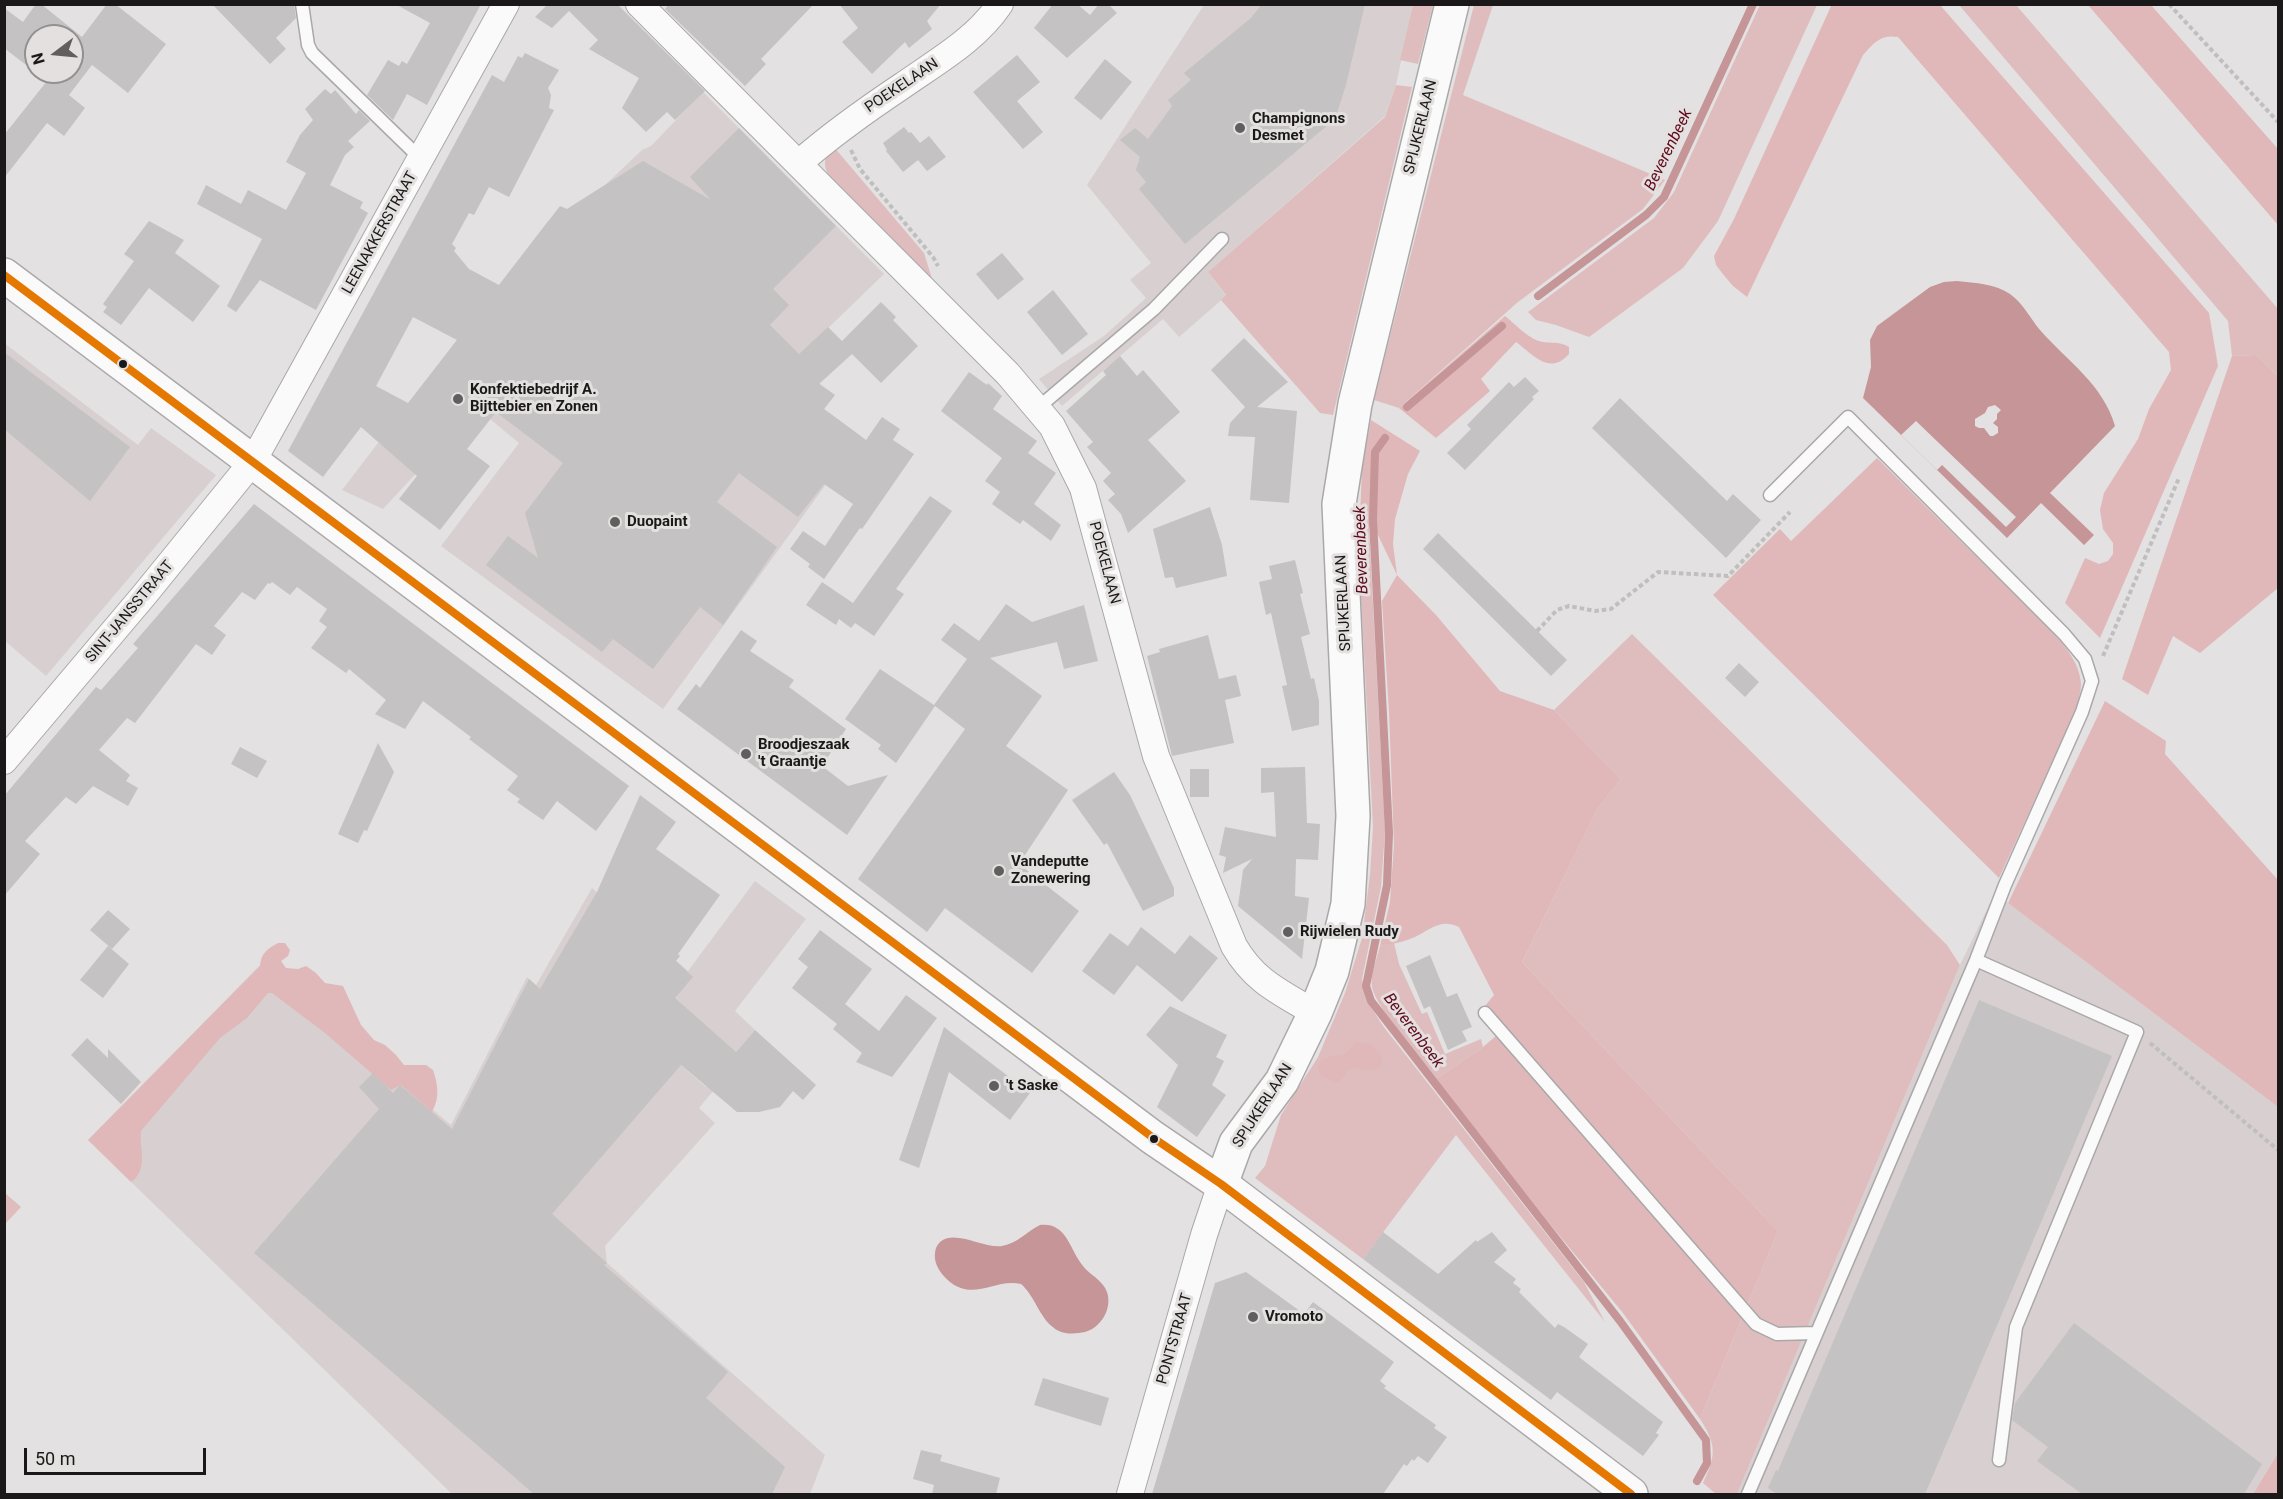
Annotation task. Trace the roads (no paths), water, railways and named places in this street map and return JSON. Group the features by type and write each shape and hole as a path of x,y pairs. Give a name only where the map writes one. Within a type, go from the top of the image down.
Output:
{"main road":[{"name":"SPIJKERLAAN","path":"1221,1184 1236,1143 1282,1081 1315,1013 1332,971 1348,904 1353,816 1339,504 1355,404 1452,4"},
{"path":"4,275 1152,1137 1221,1184 1630,1494"}],"street":[{"name":"LEENAKKERSTRAAT","path":"253,461 507,4"},
{"name":"POEKELAAN","path":"639,4 1008,374 1039,408 1064,445 1083,488 1156,756 1233,946 1245,965 1261,980 1315,1013"},
{"name":"POEKELAAN","path":"799,163 840,129 971,37 1000,4"},
{"name":"SINT-JANSSTRAAT","path":"4,761 253,461"},
{"name":"PONTSTRAAT","path":"1130,1494 1204,1235 1221,1184"}],"lane":[{"path":"302,4 308,45 312,53 421,159"},
{"path":"1039,408 1154,309 1222,239"},
{"path":"1748,1494 1976,960 2005,885 2082,712 2092,681 2085,659 2064,634 1848,417 1770,495"},
{"path":"1976,960 2138,1032 2016,1327 2000,1460"},
{"path":"1485,1013 1756,1324 1777,1334 1816,1333"}],"waterway":[{"name":"Beverenbeek","path":"1538,296 1646,215 1664,197 1753,4"},
{"name":"Beverenbeek","path":"1407,407 1502,326"},
{"name":"Beverenbeek","path":"1385,438 1375,452 1373,520 1389,833 1387,885 1366,986 1371,1001 1620,1321 1706,1440 1707,1463 1697,1481"}],"place":[{"name":"Champignons Desmet","path":"1240,128"},
{"name":"Konfektiebedrijf A. Bijttebier en Zonen","path":"458,399"},
{"name":"Duopaint","path":"615,522"},
{"name":"Broodjeszaak 't Graantje","path":"746,754"},
{"name":"Vandeputte Zonewering","path":"999,871"},
{"name":"Rijwielen Rudy","path":"1288,932"},
{"name":"'t Saske","path":"994,1086"},
{"name":"Vromoto","path":"1253,1317"}]}
